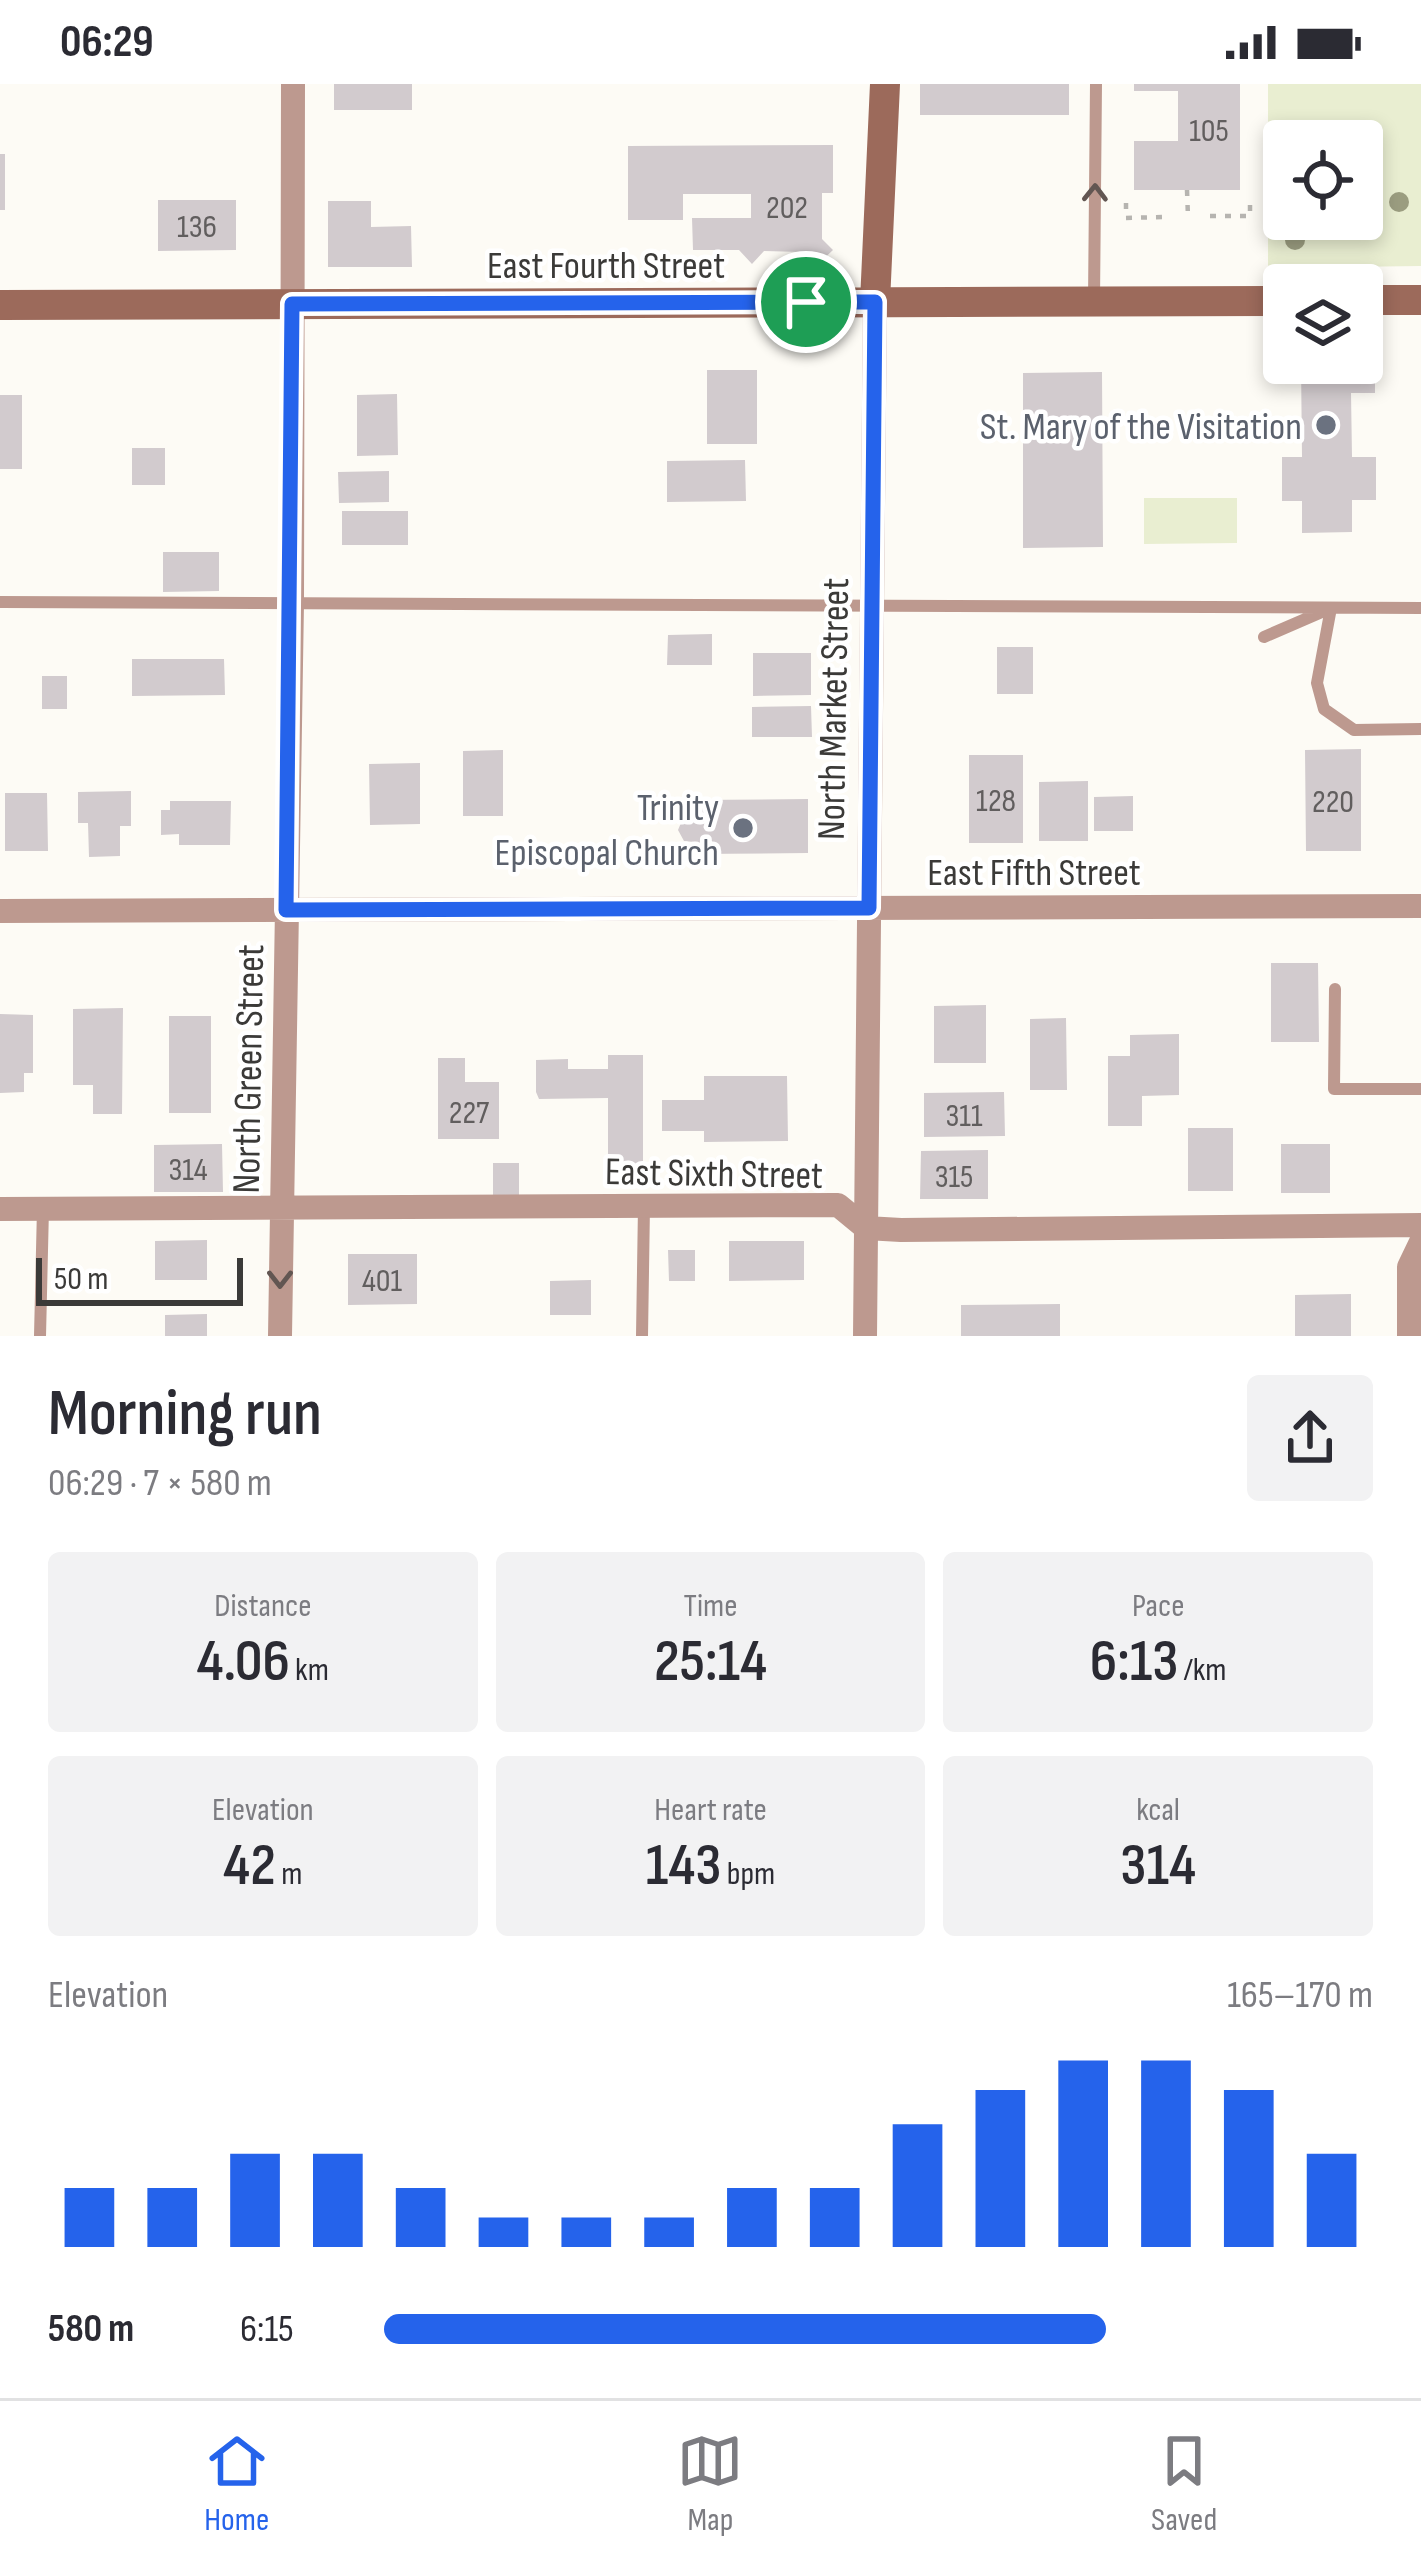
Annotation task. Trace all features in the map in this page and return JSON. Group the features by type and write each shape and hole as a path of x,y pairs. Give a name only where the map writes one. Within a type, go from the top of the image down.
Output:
{"main road":[{"name":"North Market Street","path":"875,302 885,84"},
{"path":"1383,300 1421,300"},
{"name":"East Fourth Street","path":"0,305 1263,301"}],"street":[{"name":"North Green Street","path":"280,1336 292,603 293,84"},
{"name":"North Market Street","path":"865,1336 875,302"},
{"name":"East Fifth Street","path":"0,911 1421,906"},
{"name":"East Sixth Street","path":"0,1209 838,1205 866,1228 1421,1225"},
{"path":"1409,1336 1409,1267 1421,1242"}],"lane":[{"path":"1094,301 1096,84"},
{"path":"0,602 1421,608"},
{"path":"1264,637 1331,608"},
{"path":"1331,608 1317,683 1324,709 1354,730 1421,729"},
{"path":"1335,989 1334,1089 1421,1089"},
{"path":"643,1336 644,1206"},
{"path":"40,1336 44,1208"}],"path":[{"path":"1187,190 1188,217"},
{"path":"1210,216 1250,216 1250,197"},
{"path":"1126,203 1126,218 1163,217"}],"green space":[{"path":"1268,84 1421,84 1421,266 1268,264 1268,240 1383,240 1383,120 1268,120"},
{"path":"1144,498 1237,498 1237,543 1144,544"}],"building":[{"path":"334,84 412,84 412,110 334,110"},
{"path":"920,84 1069,84 1069,115 920,115"},
{"path":"1134,84 1240,84 1240,190 1134,190 1134,141 1178,141 1178,91 1134,91"},
{"path":"833,145 833,193 822,193 822,239 833,250 816,266 802,252 764,251 752,264 739,250 693,250 692,218 751,218 751,194 683,194 683,220 628,220 628,146"},
{"path":"0,154 5,154 5,210 0,210"},
{"path":"158,200 236,200 236,250 158,251"},
{"path":"328,201 371,201 371,227 411,226 412,267 328,267"},
{"path":"707,370 757,370 757,444 707,444"},
{"path":"1102,372 1103,547 1023,548 1023,373"},
{"name":"St. Mary of the Visitation","path":"1301,384 1375,384 1375,393 1351,393 1352,457 1376,457 1376,500 1352,500 1352,532 1302,533 1302,501 1282,501 1282,457 1302,457"},
{"path":"397,394 398,455 357,456 357,395"},
{"path":"0,395 22,395 22,469 0,469"},
{"path":"132,448 165,448 165,485 132,485"},
{"path":"745,460 746,501 667,502 667,461"},
{"path":"389,471 389,502 339,503 338,472"},
{"path":"342,511 408,511 408,545 342,545"},
{"path":"163,552 219,552 219,591 163,592"},
{"path":"712,634 712,665 667,665 668,635"},
{"path":"997,647 1033,647 1033,694 997,694"},
{"path":"753,653 811,653 811,695 753,696"},
{"path":"132,659 224,659 225,695 132,696"},
{"path":"42,676 67,676 67,709 42,709"},
{"path":"811,706 812,737 752,737 752,707"},
{"path":"1361,749 1361,851 1306,851 1305,750"},
{"path":"503,750 503,816 463,816 463,751"},
{"path":"969,755 1023,755 1023,843 969,843"},
{"path":"420,763 420,824 370,825 369,764"},
{"path":"1088,781 1088,841 1039,841 1039,782"},
{"path":"131,791 131,826 120,826 120,856 89,857 88,823 78,823 78,792"},
{"path":"5,793 47,793 48,851 5,851"},
{"path":"1133,796 1133,831 1094,831 1094,797"},
{"name":"Trinity Episcopal Church","path":"808,799 808,853 694,854 694,842 684,841 678,830 683,818 694,816 694,800"},
{"path":"170,801 231,801 230,845 179,845 179,834 161,835 161,810 170,810"},
{"path":"1271,963 1318,963 1319,1042 1271,1042"},
{"path":"986,1005 986,1063 934,1063 934,1006"},
{"path":"123,1008 122,1114 93,1114 93,1085 73,1085 73,1009"},
{"path":"0,1014 33,1015 33,1073 24,1073 24,1092 0,1093"},
{"path":"169,1016 211,1016 211,1113 169,1113"},
{"path":"1066,1018 1067,1090 1030,1090 1030,1019"},
{"path":"1179,1034 1179,1095 1142,1096 1142,1126 1108,1126 1108,1056 1130,1056 1130,1035"},
{"path":"608,1055 643,1055 643,1169 608,1169 608,1098 539,1099 536,1092 536,1060 568,1059 568,1069 608,1069"},
{"path":"438,1058 465,1058 465,1082 499,1082 499,1139 438,1139"},
{"path":"704,1076 787,1076 788,1141 704,1142 704,1131 662,1131 662,1100 704,1100"},
{"path":"1004,1092 1005,1136 924,1137 924,1093"},
{"path":"1188,1128 1233,1128 1233,1191 1188,1191"},
{"path":"222,1144 223,1192 154,1192 154,1145"},
{"path":"1281,1144 1330,1144 1330,1193 1281,1193"},
{"path":"988,1150 988,1199 920,1199 921,1151"},
{"path":"493,1163 519,1163 519,1195 493,1195"},
{"path":"207,1240 207,1280 155,1280 155,1241"},
{"path":"729,1241 804,1241 804,1280 729,1281"},
{"path":"668,1250 695,1250 695,1281 669,1281"},
{"path":"348,1254 417,1254 417,1304 348,1305"},
{"path":"591,1280 591,1315 550,1315 550,1281"},
{"path":"1351,1294 1351,1336 1295,1336 1295,1295"},
{"path":"1060,1304 1060,1336 961,1336 961,1305"},
{"path":"207,1314 207,1336 165,1336 165,1315"}],"place":[{"name":"St. Mary of the Visitation","path":"1326,425"},
{"name":"Trinity Episcopal Church","path":"743,828"}],"route":[{"path":"806,302 875,302 869,908 286,910 292,304 806,302"}]}
